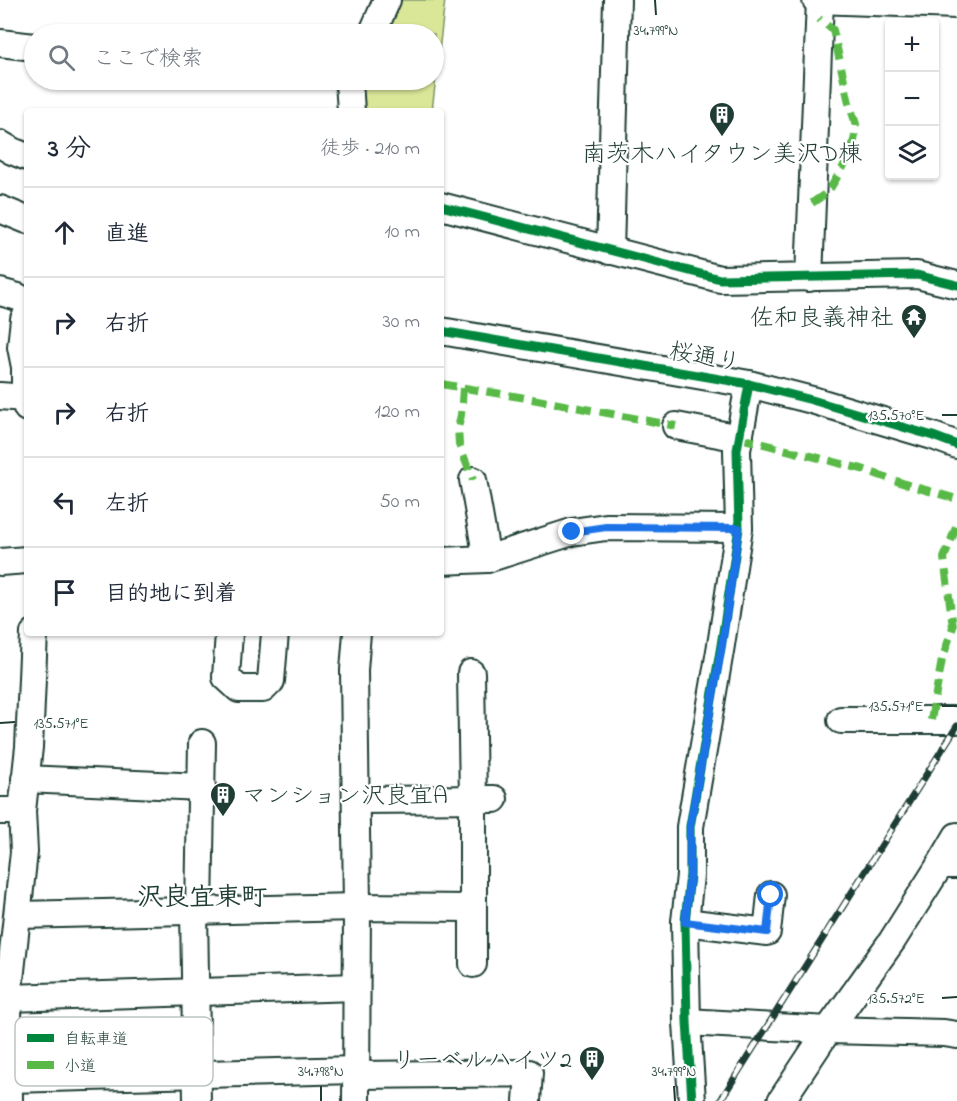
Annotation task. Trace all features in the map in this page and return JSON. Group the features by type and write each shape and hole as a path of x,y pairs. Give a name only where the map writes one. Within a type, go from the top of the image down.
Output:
{"street":[{"path":"376,24 387,0"},
{"path":"610,251 617,0"},
{"path":"809,278 819,0 957,5"},
{"path":"0,43 24,46"},
{"path":"345,90 350,108"},
{"path":"0,144 24,156"},
{"path":"444,208 720,279 917,275 957,285"},
{"path":"0,209 24,219"},
{"path":"0,292 24,300"},
{"path":"24,319 21,347 24,362"},
{"name":"桜通り","path":"444,332 749,384 812,400 957,445"},
{"path":"692,1101 687,1022 685,922 690,875 690,826 722,645 739,528 737,450 749,384"},
{"path":"0,396 24,402"},
{"path":"676,426 740,438"},
{"path":"473,480 488,558"},
{"path":"444,561 488,558 572,532 606,527 739,528"},
{"path":"0,562 24,561"},
{"path":"34,636 29,747 25,779 11,811 24,852 18,915 5,1002 7,1093 77,1086"},
{"path":"229,636 226,677 239,689 263,689 271,681 274,636"},
{"path":"356,1101 357,907 354,670 357,636"},
{"path":"471,673 484,799 473,908 473,963"},
{"path":"841,720 957,720"},
{"path":"195,1017 202,743"},
{"path":"25,779 202,787"},
{"path":"356,800 484,799"},
{"path":"781,1101 828,1030 949,865 957,836"},
{"path":"685,922 767,932 771,895"},
{"path":"18,915 357,907 473,908"},
{"path":"5,1002 195,992 356,987"},
{"path":"687,1022 957,1035"},
{"path":"213,1074 529,1073 527,1101"},
{"path":"196,1086 197,1101"}],"green space":[{"path":"399,0 445,0 442,24 392,23"},
{"path":"362,90 434,90 432,108 362,108"}],"railway":[{"path":"720,1101 957,726"}],"marked path":[{"path":"812,203 828,192 851,153 856,124 849,103 833,30 819,19"},
{"path":"444,384 676,426"},
{"path":"463,388 458,428 459,444 473,480"},
{"path":"740,438 862,469 957,499"},
{"path":"931,720 942,660 953,627 944,558 957,525"}],"cycle path":[{"path":"444,207 720,279 917,275 957,285"},
{"path":"444,332 749,384 812,400 957,445"},
{"path":"692,1101 687,1022 685,922 690,875 690,827 739,528 737,450 749,384"}],"place":[{"name":"南茨木ハイタウン美沢D棟","path":"722,138"},
{"name":"佐和良義神社","path":"914,340"},
{"name":"マンション沢良宜A","path":"223,818"},
{"name":"リーベルハイツ2","path":"592,1082"}],"district":[{"name":"沢良宜東町","path":"202,896"}],"route":[{"path":"572,532 606,527 739,528 722,645 690,826 690,875 685,922 767,932 771,895"}]}
